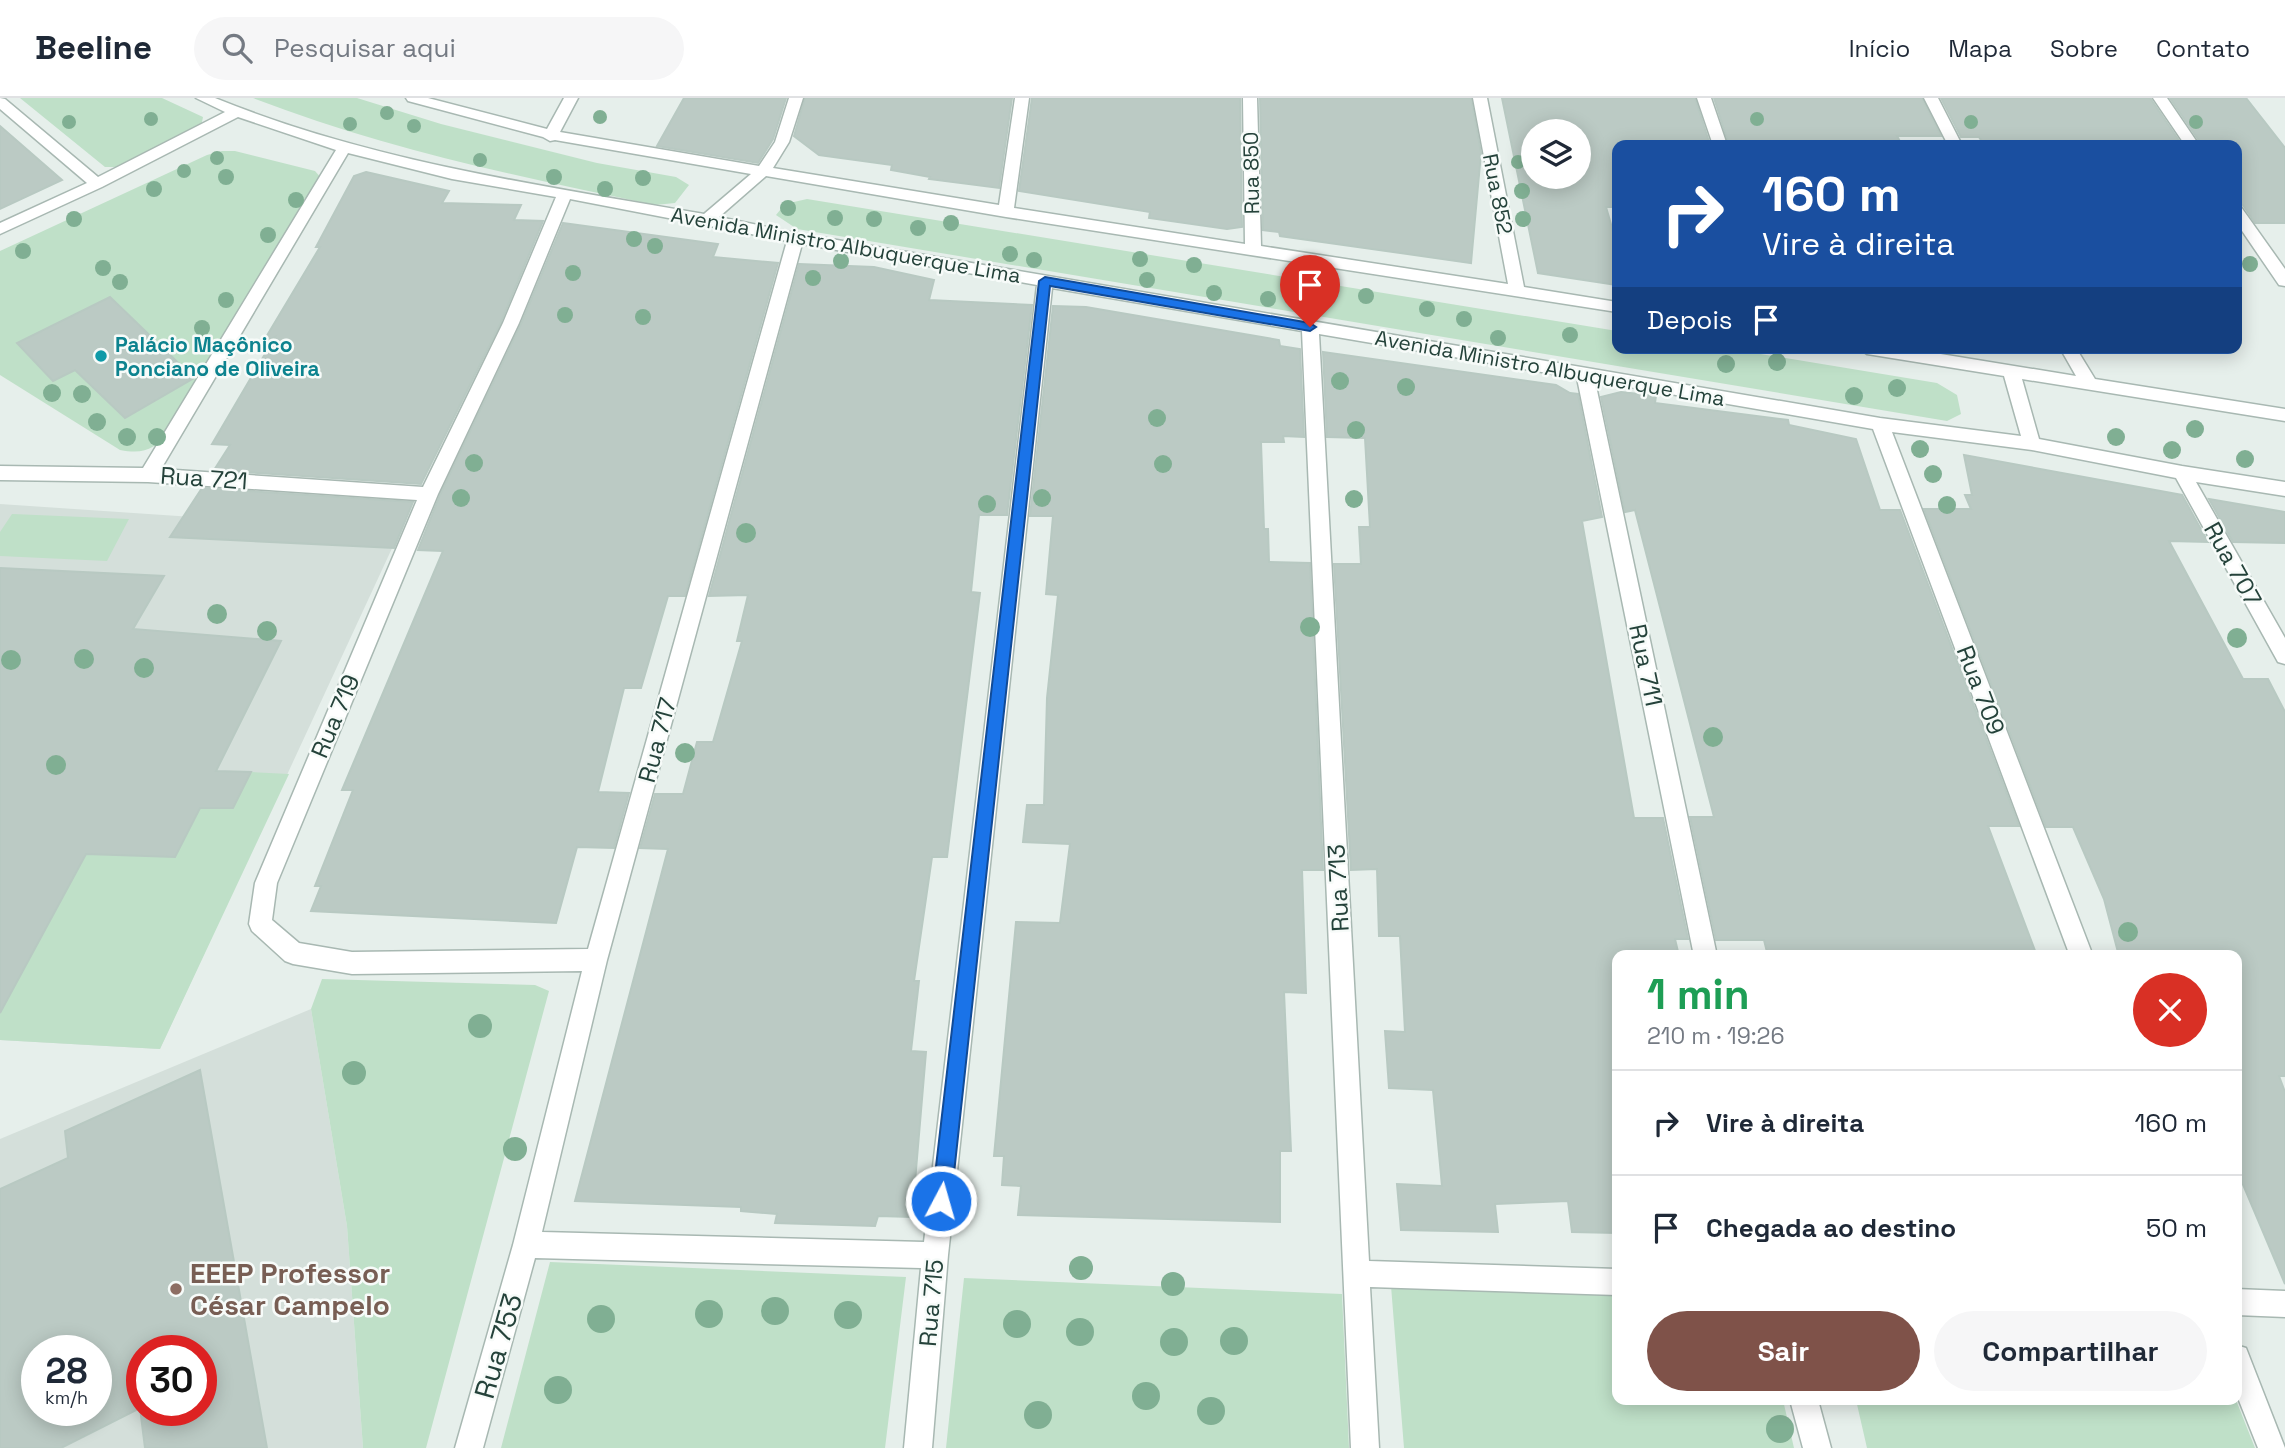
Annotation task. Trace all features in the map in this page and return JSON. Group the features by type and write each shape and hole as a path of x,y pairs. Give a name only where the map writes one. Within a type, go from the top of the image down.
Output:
{"street":[{"name":"Avenida Ministro Albuquerque Lima","path":"204,98 344,148 452,174 707,219 796,238 1310,327 1880,424 2032,444 2182,473 2285,489"},
{"path":"413,98 551,137 1006,212 1612,306"},
{"path":"551,137 571,98"},
{"path":"707,219 763,171 785,136 796,98"},
{"path":"1006,212 1022,98"},
{"name":"Rua 850","path":"1250,98 1253,249"},
{"name":"Rua 852","path":"1480,98 1517,291"},
{"path":"1704,98 1718,140"},
{"path":"1931,98 1952,140"},
{"path":"2160,98 2189,140"},
{"path":"0,102 97,184"},
{"path":"0,229 97,184 237,112"},
{"name":"Rua 721","path":"344,148 148,475 429,494"},
{"name":"Rua 719","path":"564,195 510,323 429,494 292,817 266,883 260,924 293,953 352,963 596,960"},
{"path":"2242,219 2285,281"},
{"name":"Rua 717","path":"526,1245 596,960 796,238"},
{"name":"Rua 715","path":"918,1448 935,1255 1045,281"},
{"name":"Rua 713","path":"1310,327 1365,1448"},
{"path":"1902,354 2285,415"},
{"path":"2072,354 2090,385"},
{"name":"Rua 711","path":"1585,373 1705,950"},
{"path":"2012,373 2032,444"},
{"name":"Rua 709","path":"1880,424 2080,950"},
{"path":"0,473 148,475"},
{"name":"Rua 707","path":"2182,473 2285,656"},
{"path":"526,1245 935,1255"},
{"name":"Rua 753","path":"469,1448 526,1245"},
{"path":"1357,1274 1612,1282"},
{"path":"2242,1301 2285,1304"},
{"path":"2242,1373 2272,1448"},
{"path":"1805,1405 1817,1448"}],"shaded area":[{"path":"0,504 400,531 160,1049 0,1040"},
{"name":"EEEP Professor César Campelo","path":"311,1009 347,1226 363,1448 0,1448 0,1139"}],"green space":[{"path":"20,98 162,98 203,117 201,127 123,167 105,167"},
{"path":"253,98 357,98 441,124 597,163 676,177 689,185 675,203 655,205 452,160 352,132"},
{"path":"235,151 315,171 322,179 172,432 149,449 136,452 120,450 0,375 0,251 207,155"},
{"path":"807,199 1612,330 1612,354 1761,354 1937,383 1957,395 1961,414 1947,421 797,229 776,215 785,204"},
{"path":"12,514 129,519 107,561 0,556 0,532"},
{"path":"251,772 289,774 160,1049 0,1040 0,851 175,857 200,808 233,808"},
{"path":"322,979 535,985 549,991 426,1448 363,1448 347,1226 311,1009"},
{"path":"550,1262 906,1277 885,1448 501,1448"},
{"path":"964,1278 1342,1294 1349,1448 946,1448"},
{"path":"1391,1286 1612,1292 1612,1405 1784,1405 1794,1448 1404,1448"},
{"path":"1857,1405 2238,1405 2255,1448 1867,1448"}],"building":[{"path":"684,98 786,98 773,139 758,163 657,146"},
{"path":"805,98 1012,98 999,188 929,179 930,177 891,170 892,165 819,155 794,136"},
{"path":"1032,98 1240,98 1242,227 1227,229 1149,218 1150,212 1019,191"},
{"path":"1260,98 1471,98 1481,153 1471,263 1280,236 1279,232 1263,230"},
{"path":"1502,98 1695,98 1708,140 1612,140 1612,207 1606,207 1612,228 1612,284 1538,273"},
{"path":"1714,98 1922,98 1941,136 1897,136 1899,140 1727,140"},
{"path":"1941,98 2150,98 2179,140 1981,140 1979,137 1961,137"},
{"path":"2170,98 2246,98 2285,148 2285,223 2255,223 2242,205 2242,140 2199,140"},
{"path":"0,126 62,180 0,209"},
{"path":"366,172 449,191 442,203 521,205 514,220 543,221 501,322 421,484 214,470 230,445 212,444 275,337 262,344 320,247 316,247 354,176"},
{"path":"563,223 718,244 713,257 778,263 685,596 668,596 641,688 624,688 598,792 629,793 614,848 577,847 556,923 311,911 321,886 315,886 353,790 342,790 443,551 418,550 440,495 521,324"},
{"path":"799,264 874,267 934,280 929,300 1032,305 1007,515 979,515 971,592 980,593 947,857 932,857 914,981 919,981 911,1051 926,1052 912,1217 878,1216 875,1226 775,1223 777,1214 741,1211 741,1207 575,1201 668,849 640,848 655,794 683,794 697,742 713,742 742,641 737,641 748,595 709,596"},
{"name":"Palácio Maçônico Ponciano de Oliveira","path":"110,297 194,378 125,418 75,370 53,381 17,343"},
{"path":"1053,306 1086,307 1279,340 1280,346 1300,349 1304,437 1283,436 1284,442 1261,442 1264,529 1268,529 1269,562 1310,563 1323,870 1302,870 1306,993 1284,992 1291,1151 1280,1151 1280,1222 1018,1215 1021,1186 1002,1185 1004,1156 994,1156 1016,922 1060,923 1070,844 1023,842 1027,805 1044,805 1047,698 1058,595 1046,594 1053,516 1030,516"},
{"path":"1323,352 1556,385 1570,393 1578,394 1602,517 1582,521 1634,818 1663,818 1688,939 1675,939 1678,950 1612,950 1612,1233 1572,1232 1568,1201 1495,1204 1498,1232 1401,1230 1397,1184 1442,1186 1433,1090 1389,1088 1385,1031 1405,1032 1400,936 1379,936 1377,869 1351,870 1334,564 1361,564 1359,527 1370,527 1365,438 1327,437"},
{"path":"1621,392 1656,396 1655,403 1788,420 1789,425 1856,439 1880,510 1900,510 2019,826 1988,826 2035,950 1766,950 1764,940 1716,940 1690,817 1714,817 1635,510 1625,512 1601,397"},
{"path":"1964,455 2182,495 2208,542 2169,541 2243,679 2268,679 2285,712 2285,1076 2279,1076 2285,1092 2285,1284 2242,1182 2242,950 2117,950 2104,899 2073,827 2046,827 1924,509 1971,509 1965,495 1972,495"},
{"path":"202,488 413,502 394,548 170,537"},
{"path":"2209,499 2285,512 2285,543 2233,542"},
{"path":"0,568 164,576 133,629 281,641 216,771 251,772 233,808 200,808 175,857 86,854 0,1013"},
{"path":"200,1070 267,1448 145,1448 142,1426 217,1426 217,1335 126,1335 126,1415 112,1422 112,1335 21,1335 21,1426 104,1426 61,1448 0,1448 0,1189 68,1158 65,1131"}],"place":[{"name":"Palácio Maçônico Ponciano de Oliveira","path":"101,356"},
{"name":"EEEP Professor César Campelo","path":"176,1289"}],"route":[{"path":"941,1201 1045,281 1310,327"}]}
